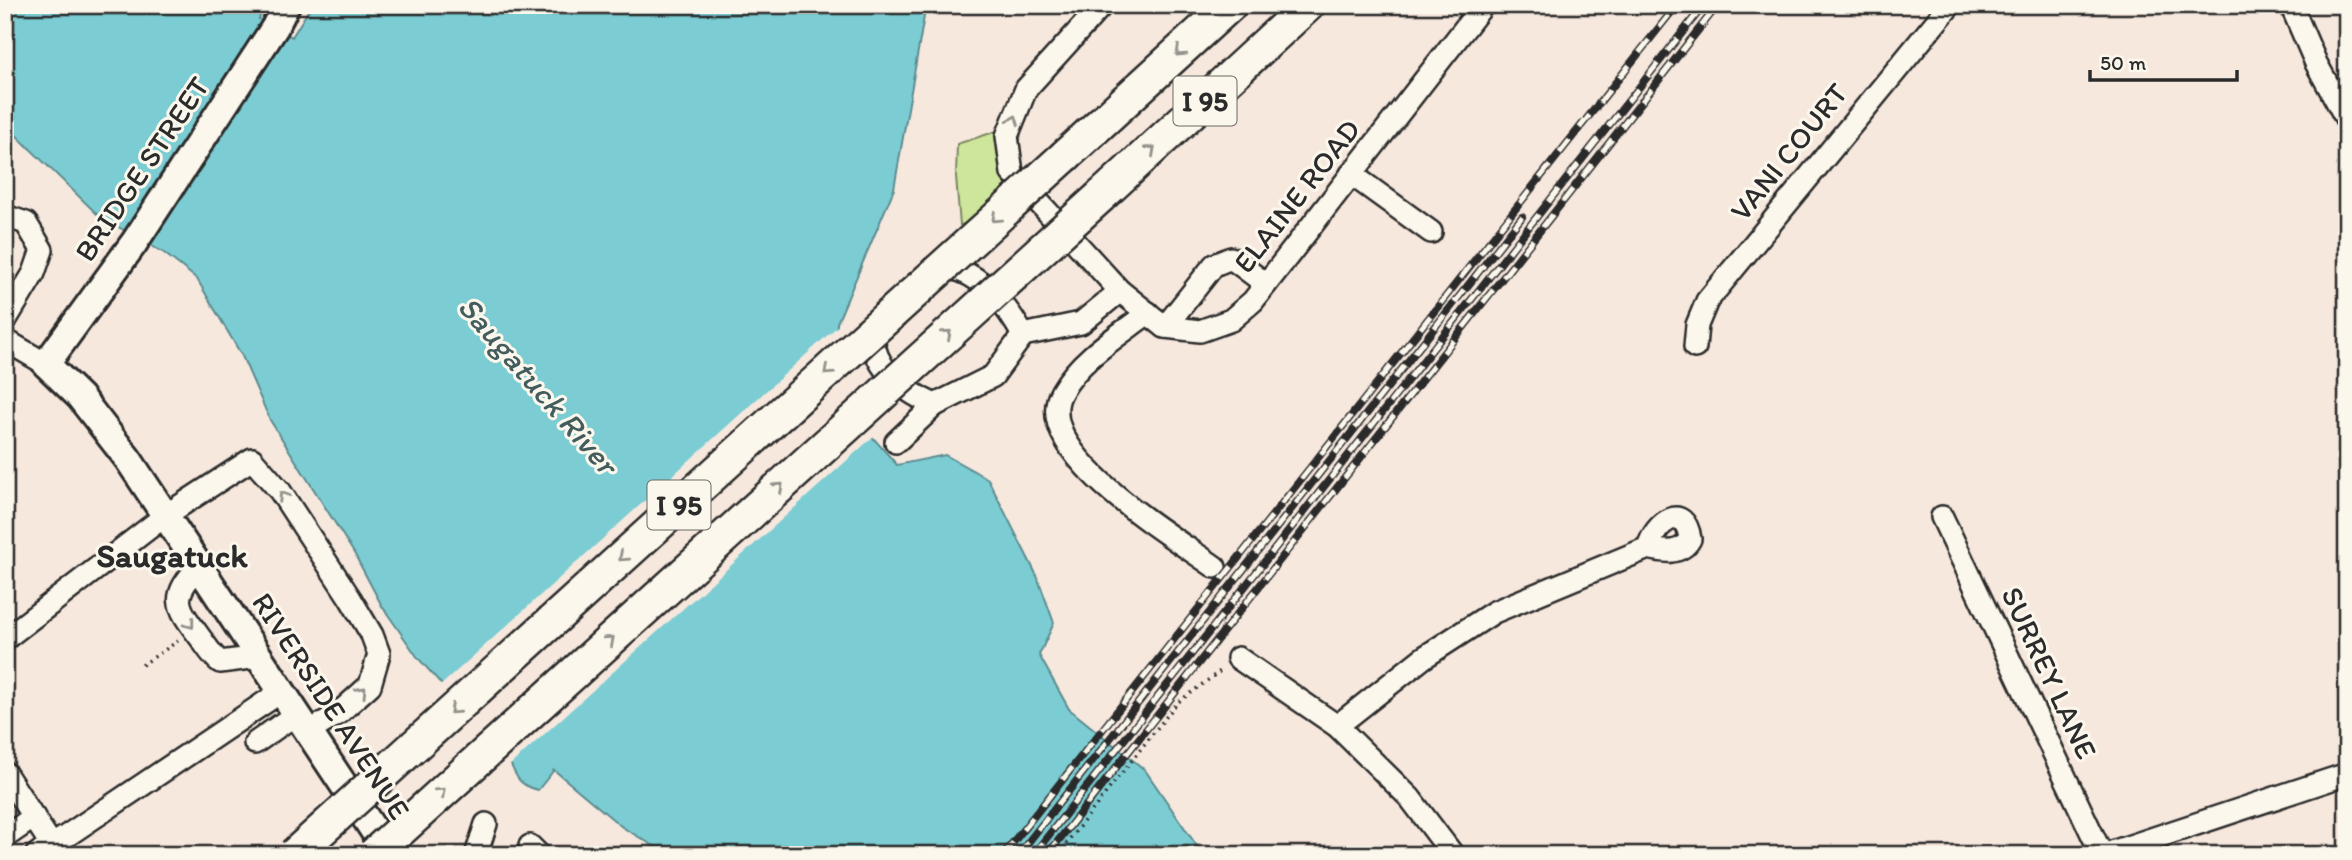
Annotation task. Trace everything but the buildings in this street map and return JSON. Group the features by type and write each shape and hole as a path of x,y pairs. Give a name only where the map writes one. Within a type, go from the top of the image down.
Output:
{"highway":[{"name":"I 95","path":"294,855 1230,5"},
{"name":"I 95","path":"373,855 1308,5"}],"main road":[{"name":"BRIDGE STREET","path":"46,364 134,243 281,16"},
{"name":"RIVERSIDE AVENUE","path":"46,364 71,386 97,417 166,515 390,855"}],"street":[{"path":"1102,5 1026,89 1007,136 1012,173 1120,291 1166,327 1214,265 1231,258 1266,284"},
{"name":"ELAINE ROAD","path":"1166,327 1200,331 1231,320 1253,301 1483,5"},
{"name":"VANI COURT","path":"1695,347 1698,325 1707,301 1950,5"},
{"path":"2291,5 2339,90 2347,120"},
{"path":"1351,174 1431,232"},
{"path":"5,216 26,223 41,250 34,273 5,321"},
{"path":"935,405 910,394 890,378 878,354 873,330 886,299 906,279 930,267 960,270 984,285 1009,311 1023,335"},
{"path":"896,442 935,405 993,376 1023,335 1081,323 1120,291"},
{"path":"1148,313 1082,364 1060,393 1055,422 1071,452 1111,492 1215,567"},
{"name":"RIVERSIDE AVENUE","path":"5,340 46,364"},
{"path":"5,639 166,515 252,459 280,491 351,598 372,635 379,654 370,685 339,713 302,723 255,743"},
{"name":"SURREY LANE","path":"1942,517 2103,855"},
{"path":"1337,726 1423,658 1494,612 1648,548"},
{"path":"199,566 184,582 178,595 179,608 220,662 259,657"},
{"path":"1238,658 1337,726 1409,798 1453,855"},
{"path":"36,855 282,691"},
{"path":"5,773 49,841 53,842"},
{"path":"2103,855 2347,774"},
{"path":"5,837 34,817"},
{"path":"476,855 486,824"}],"path":[{"path":"142,665 194,630"},
{"path":"1057,855 1177,703 1238,658"}],"green space":[{"path":"1022,123 1019,148 1028,188 980,221 960,225 956,177 957,144"}],"water":[{"name":"Saugatuck River","path":"5,5 264,5 259,19 292,37 310,8 323,5 926,5 894,189 837,323 836,396 897,465 945,455 988,479 1037,576 1054,623 1039,655 1069,709 1145,770 1203,855 669,855 622,827 554,770 538,790 522,783 509,760 418,658 382,606 354,553 270,420 242,356 197,279 164,253 99,216 13,132 9,139 5,138"}],"pier":[{"path":"840,324 840,395 875,435 508,767 439,687"}],"railway":[{"path":"1003,855 1677,5"},
{"path":"1033,855 1704,5"},
{"path":"1047,855 1718,5"},
{"path":"1018,855 1522,217"}],"district":[{"name":"Saugatuck","path":"172,555"}]}
